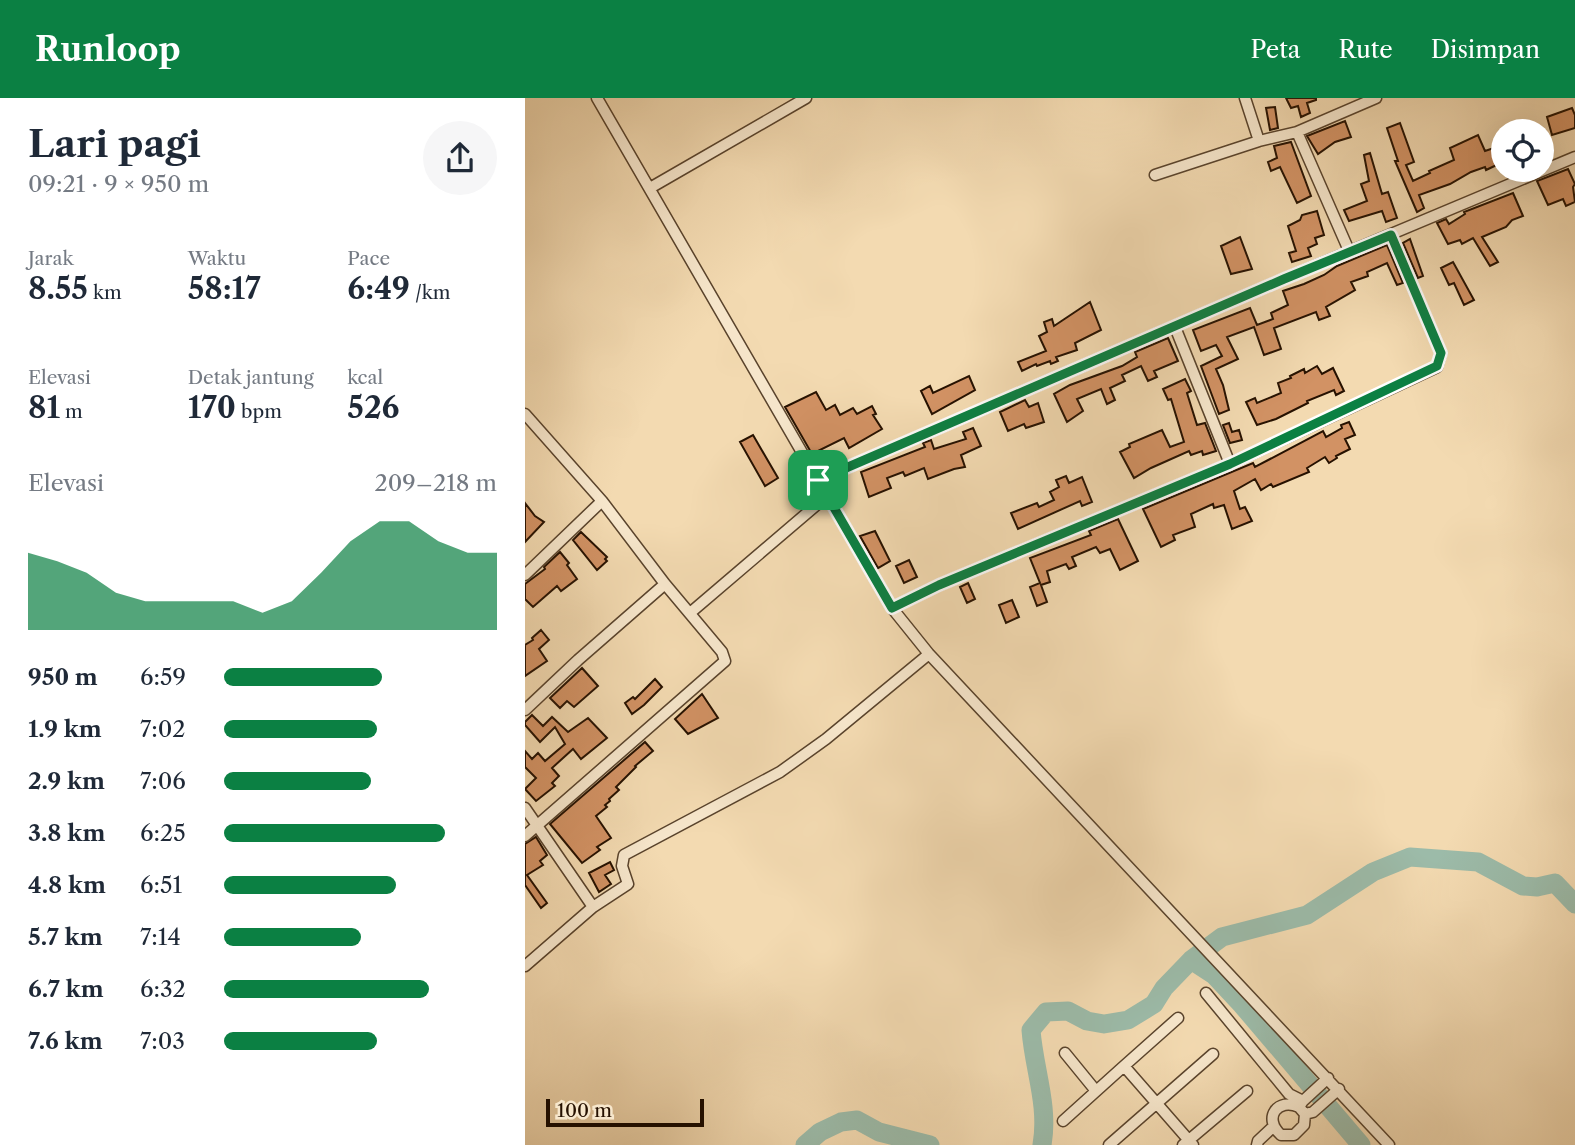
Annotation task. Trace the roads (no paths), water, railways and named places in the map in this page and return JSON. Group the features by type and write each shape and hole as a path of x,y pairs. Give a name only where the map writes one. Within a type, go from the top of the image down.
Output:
{"street":[{"path":"597,98 892,608 929,654 1389,1145"},
{"path":"650,188 806,98"},
{"path":"1245,98 1259,141"},
{"path":"1156,175 1259,141 1297,132 1376,98"},
{"path":"1297,132 1350,253"},
{"path":"818,480 1575,157"},
{"path":"892,608 952,580 1230,464 1437,366 1441,353 1391,235"},
{"path":"1174,327 1230,464"},
{"path":"525,836 725,661 722,652 665,584 602,501 527,421"},
{"path":"690,613 827,496"},
{"path":"525,575 602,501"},
{"path":"525,710 577,660 665,584"},
{"path":"525,966 593,907 626,887 628,882 622,866 624,855 780,772 826,739 929,654"},
{"path":"525,808 569,876 593,907"},
{"path":"1206,993 1289,1094 1303,1107 1304,1125 1294,1135 1284,1136 1273,1145"},
{"path":"1063,1121 1178,1018"},
{"path":"1065,1053 1096,1091"},
{"path":"1109,1145 1213,1054"},
{"path":"1124,1066 1188,1143 1247,1091"},
{"path":"1303,1107 1328,1078"},
{"path":"1284,1136 1274,1126 1271,1116 1280,1106 1293,1104 1314,1112 1339,1089"},
{"path":"1257,1145 1274,1126"}],"waterway":[{"path":"1042,1145 1044,1116 1031,1030 1046,1012 1068,1011 1087,1021 1104,1024 1128,1020 1154,1004 1164,988 1191,960 1222,937 1307,915 1373,872 1410,857 1478,862 1523,886 1537,887 1555,883 1575,904"},
{"path":"1191,960 1214,975 1242,1005 1361,1145"},
{"path":"805,1145 820,1132 841,1122 857,1120 879,1132 930,1145"}]}
